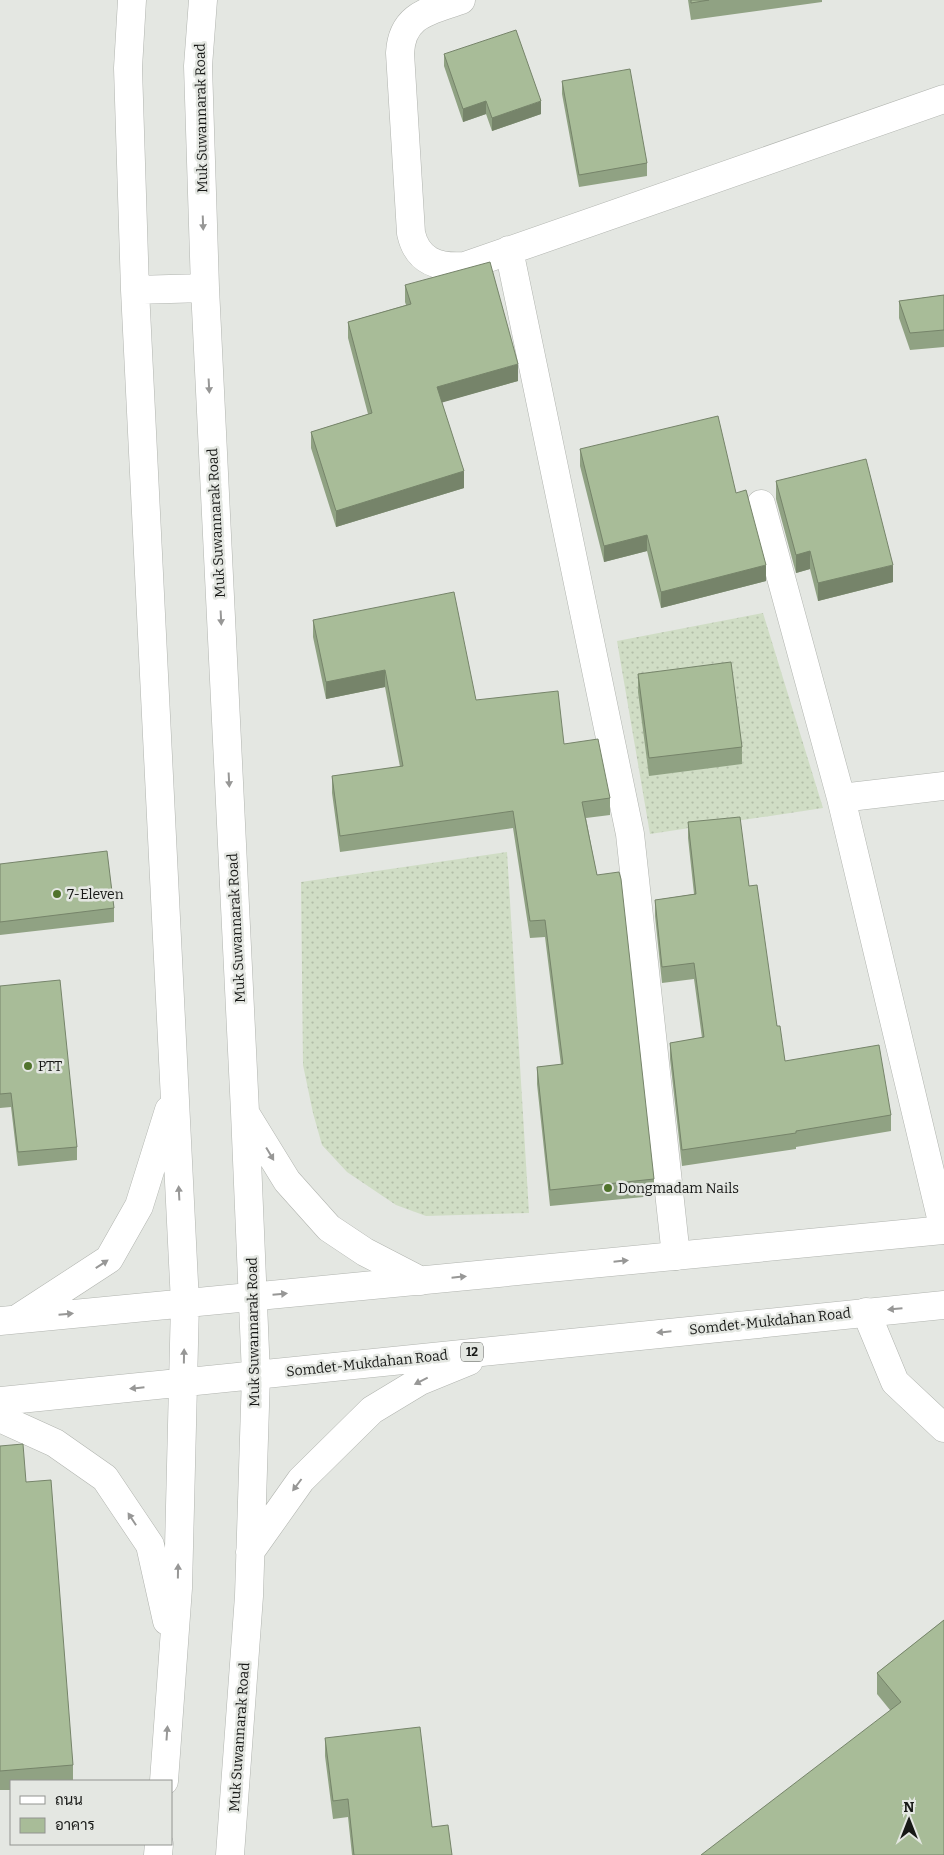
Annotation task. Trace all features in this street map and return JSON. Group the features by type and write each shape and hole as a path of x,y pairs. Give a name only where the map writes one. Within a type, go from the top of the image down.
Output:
{"main road":[{"path":"132,0 128,68 135,290 185,1303 178,1588 164,1780"},
{"name":"Muk Suwannarak Road","path":"203,0 198,66 204,288 254,1296 256,1375 249,1596 230,1855"},
{"path":"461,0 425,13 413,20 404,30 401,40 411,233 414,245 423,255 436,264 450,267 465,266 944,99"},
{"path":"510,250 630,834 676,1256"},
{"path":"135,290 204,288"},
{"path":"8,1320 944,1230 841,798 761,504"},
{"path":"841,798 944,786"},
{"path":"8,1320 109,1259 139,1206 174,1094"},
{"path":"245,1112 287,1181 329,1228 365,1252 421,1281"},
{"name":"Somdet-Mukdahan Road","path":"0,1402 498,1349 944,1305"},
{"path":"866,1312 895,1382 944,1428"},
{"path":"250,1552 301,1480 372,1410 420,1381 498,1349"},
{"path":"0,1418 55,1443 105,1478 150,1545 173,1647"}],"green space":[{"path":"763,613 823,808 650,834 617,641"},
{"path":"507,852 529,1213 426,1216 396,1205 347,1172 322,1145 303,1065 301,882"}],"building":[{"path":"691,0 709,0 691,3"},
{"path":"516,30 541,101 492,118 486,101 463,109 444,54"},
{"path":"630,69 647,163 579,175 562,81"},
{"path":"490,262 518,364 437,387 464,471 336,511 311,432 372,413 348,322 411,304 405,285"},
{"path":"944,295 944,330 910,333 899,301"},
{"path":"718,416 736,493 746,490 766,565 661,592 647,535 604,546 580,449"},
{"path":"866,459 893,565 818,583 810,551 796,555 776,481"},
{"path":"454,592 476,700 558,691 564,744 598,739 610,798 582,802 597,875 619,872 621,879 654,1179 550,1190 537,1067 563,1064 545,920 530,921 513,811 340,836 332,776 403,766 385,670 326,682 313,620"},
{"path":"731,662 742,747 649,758 638,674"},
{"path":"740,817 749,886 757,885 777,1026 780,1026 785,1061 879,1045 891,1115 796,1131 796,1133 682,1150 670,1043 704,1037 694,963 662,967 655,900 696,894 688,822"},
{"name":"7-Eleven","path":"107,851 114,908 0,922 0,864"},
{"path":"60,980 77,1147 18,1152 11,1093 0,1094 0,986"},
{"path":"23,1444 26,1482 51,1480 73,1765 0,1771 0,1446"},
{"path":"944,1620 944,1855 701,1855 901,1702 877,1673"},
{"path":"420,1727 432,1827 448,1825 452,1855 354,1855 348,1799 333,1801 325,1738"}],"place":[{"name":"7-Eleven","path":"57,894"},
{"name":"PTT","path":"28,1066"},
{"name":"Dongmadam Nails","path":"608,1188"}]}
